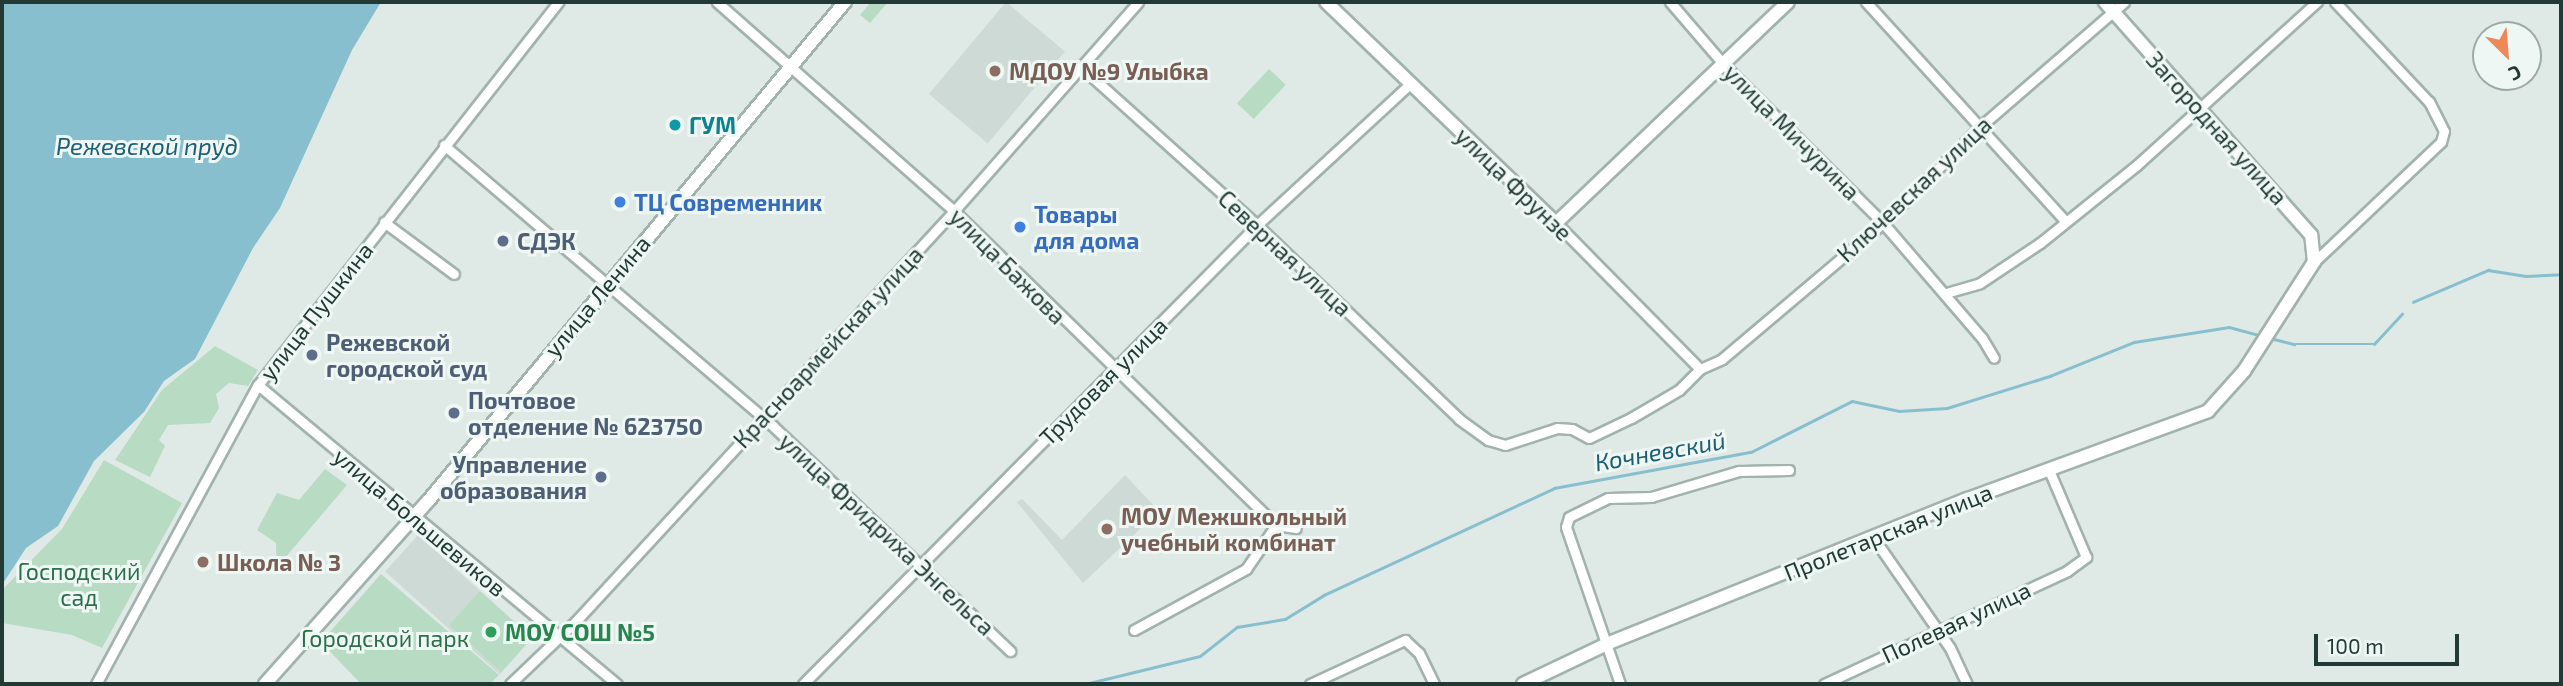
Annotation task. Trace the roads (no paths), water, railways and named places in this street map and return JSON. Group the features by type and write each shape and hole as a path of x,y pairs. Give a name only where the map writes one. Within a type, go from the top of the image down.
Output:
{"street":[{"name":"улица Пушкина","path":"96,684 258,385 558,2"},
{"name":"улица Бажова","path":"717,2 954,211 1114,371 1200,448 1276,526"},
{"name":"улица Ленина","path":"265,684 414,517 845,2"},
{"name":"Красноармейская улица","path":"510,684 559,636 954,211 1138,2"},
{"name":"улица Фрунзе","path":"1326,2 1556,223 1700,369"},
{"name":"улица Мичурина","path":"1670,2 1725,66 1883,223 1946,293 1994,358"},
{"path":"1556,223 1725,66 1788,2"},
{"path":"1866,2 2065,221"},
{"name":"Ключевская улица","path":"1488,440 1505,444 1557,428 1572,429 1589,438 1679,390 1700,369 1722,359 1883,223 1981,126 2110,7 2124,2"},
{"path":"1946,293 1980,283 2065,221 2200,108 2317,2"},
{"path":"2314,262 2441,142 2444,131 2429,102 2335,2"},
{"name":"Загородная улица","path":"2110,7 2311,236 2314,262"},
{"name":"Северная улица","path":"1081,67 1257,225 1459,419 1488,440"},
{"name":"Трудовая улица","path":"803,684 1257,225 1410,84"},
{"name":"улица Фридриха Энгельса","path":"444,145 609,281 762,418 1010,651"},
{"path":"384,222 454,274"},
{"name":"Пролетарская улица","path":"1523,684 1609,643 1875,540 2048,468 2208,411 2244,371 2314,262"},
{"name":"улица Большевиков","path":"258,385 617,684"},
{"name":"Полевая улица","path":"1824,684 2067,570 2086,557 2048,468"},
{"path":"1620,684 1609,643 1566,527 1580,509 1608,498 1651,497 1739,471 1789,470"},
{"path":"1134,630 1246,569 1276,526 1296,528"},
{"path":"1875,540 1935,631 1950,648 1967,684"},
{"path":"1310,684 1405,640 1419,653 1434,684"}],"water":[{"name":"Режевской пруд","path":"2,2 381,2 352,50 280,208 253,248 195,359 164,381 144,412 94,461 58,526 26,548 2,585"}],"waterway":[{"name":"Кочневский","path":"2413,302 2488,270 2526,276 2561,274"},
{"name":"Кочневский","path":"2274,339 2294,344 2374,344 2402,314"},
{"name":"Кочневский","path":"1085,684 1200,656 1237,627 1285,619 1324,595 1554,488 1751,452 1852,401 1899,411 1947,408 2050,376 2134,342 2229,327 2258,335"}],"place":[{"name":"МДОУ №9 Улыбка","path":"995,71"},
{"name":"ГУМ","path":"675,125"},
{"name":"ТЦ Современник","path":"620,202"},
{"name":"Товары для дома","path":"1020,227"},
{"name":"СДЭК","path":"503,241"},
{"name":"Режевской городской суд","path":"312,355"},
{"name":"Почтовое отделение № 623750","path":"454,413"},
{"name":"Управление образования","path":"601,477"},
{"name":"МОУ Межшкольный учебный комбинат","path":"1107,529"},
{"name":"Школа № 3","path":"203,562"},
{"name":"МОУ СОШ №5","path":"491,632"}],"park label":[{"name":"Господский сад","path":"79,584"},
{"name":"Городской парк","path":"385,638"}]}
